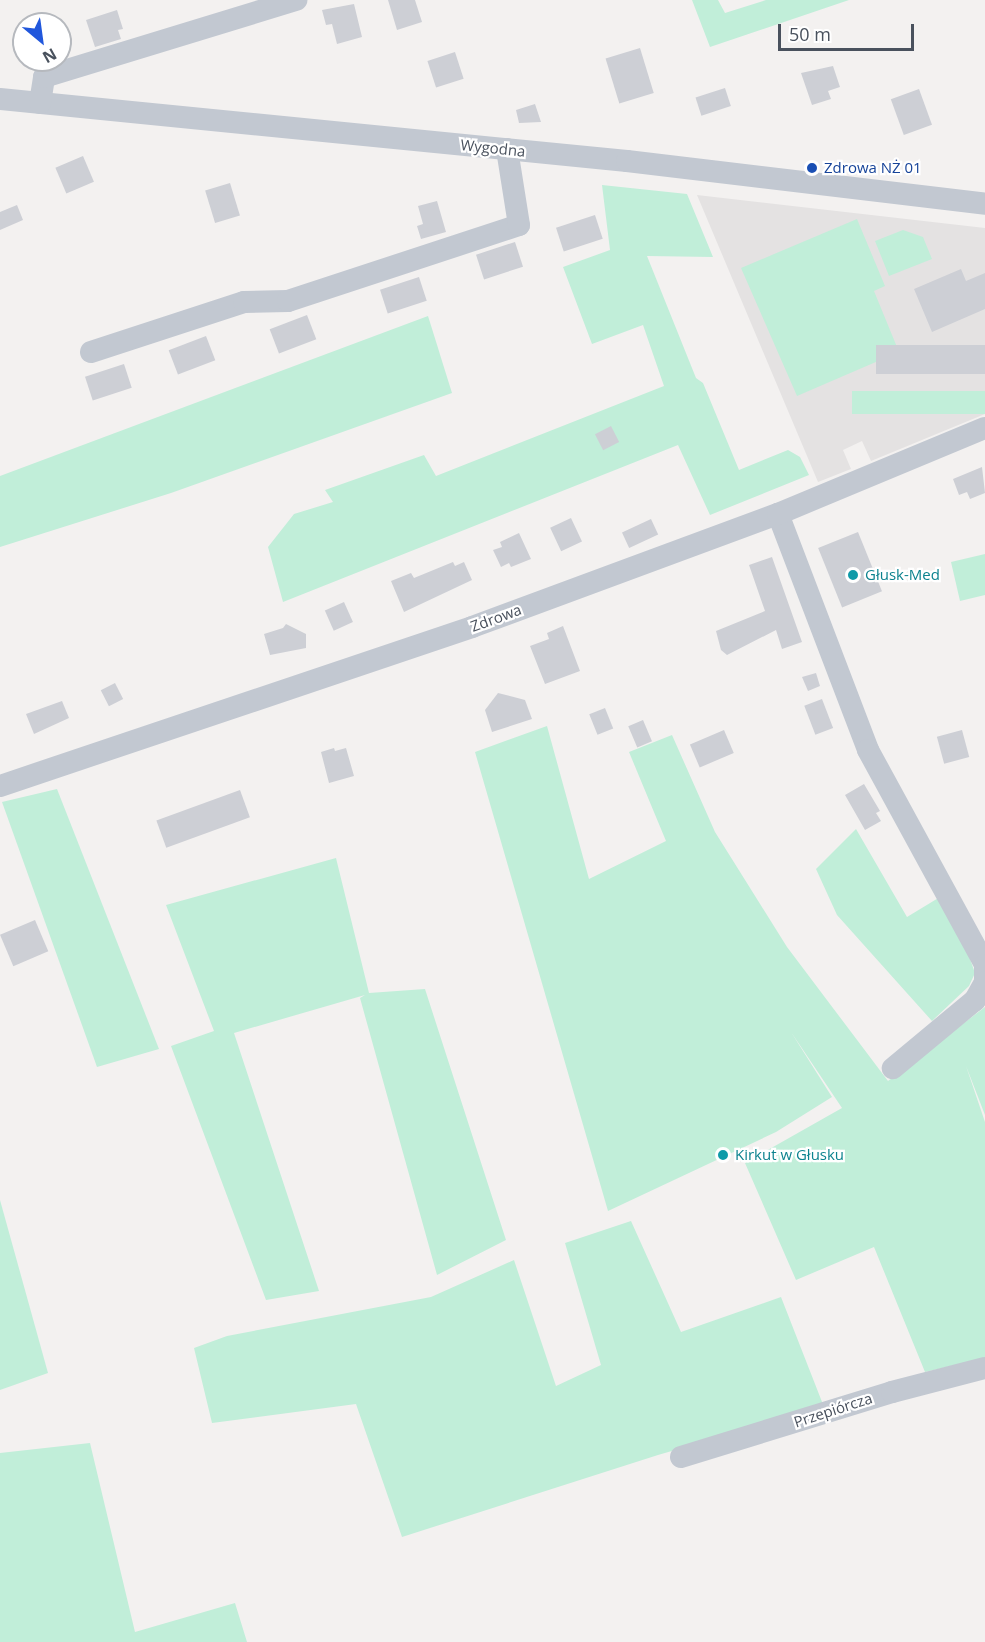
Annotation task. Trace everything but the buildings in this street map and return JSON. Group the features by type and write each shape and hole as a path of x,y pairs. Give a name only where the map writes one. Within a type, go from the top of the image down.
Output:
{"street":[{"path":"40,103 44,78 296,0"},
{"name":"Wygodna","path":"0,99 507,149 985,204"},
{"path":"91,352 244,302 288,301 519,225 507,149"},
{"name":"Zdrowa","path":"0,786 472,627 778,514 985,428"},
{"path":"778,514 868,750 985,965 985,982 975,1000 893,1068"},
{"name":"Przepiórcza","path":"681,1457 892,1392 985,1368"}],"shaded area":[{"path":"697,195 985,228 985,414 871,461 862,441 843,450 851,469 818,482"}],"green space":[{"path":"692,0 718,0 725,13 766,0 849,0 710,47"},
{"path":"602,185 687,194 713,257 647,256 696,378 703,383 739,470 788,450 800,457 809,475 710,515 678,445 283,602 268,547 294,514 333,502 325,490 424,455 436,476 664,386 643,325 592,344 563,267 610,250"},
{"path":"857,219 885,286 874,291 899,352 797,396 741,268"},
{"path":"903,230 923,237 932,259 889,276 875,241"},
{"path":"428,316 452,393 171,493 0,547 0,476"},
{"path":"852,391 985,391 985,414 852,414"},
{"path":"985,554 985,595 960,601 951,562"},
{"path":"547,726 589,879 666,841 629,752 672,735 715,832 787,947 888,1081 985,1007 985,1115 966,1066 985,1122 985,1358 925,1372 874,1247 796,1280 745,1163 842,1108 791,1032 832,1097 776,1132 608,1211 475,752"},
{"path":"57,789 159,1049 97,1067 2,802"},
{"path":"856,829 907,917 940,897 964,942 975,973 969,986 932,1021 837,915 816,869"},
{"path":"336,858 369,993 425,989 506,1240 437,1275 360,998 365,995 234,1033 319,1291 266,1300 171,1046 214,1031 166,905"},
{"path":"0,1200 48,1373 0,1390"},
{"path":"631,1221 681,1332 781,1297 824,1407 658,1455 402,1537 356,1404 212,1423 194,1348 227,1336 431,1297 514,1260 556,1386 601,1365 565,1243"},
{"path":"90,1443 135,1632 235,1603 247,1642 0,1642 0,1453"}],"place":[{"name":"Zdrowa NŻ 01","path":"812,168"},
{"name":"Głusk-Med","path":"853,575"},
{"name":"Kirkut w Głusku","path":"723,1155"}]}
